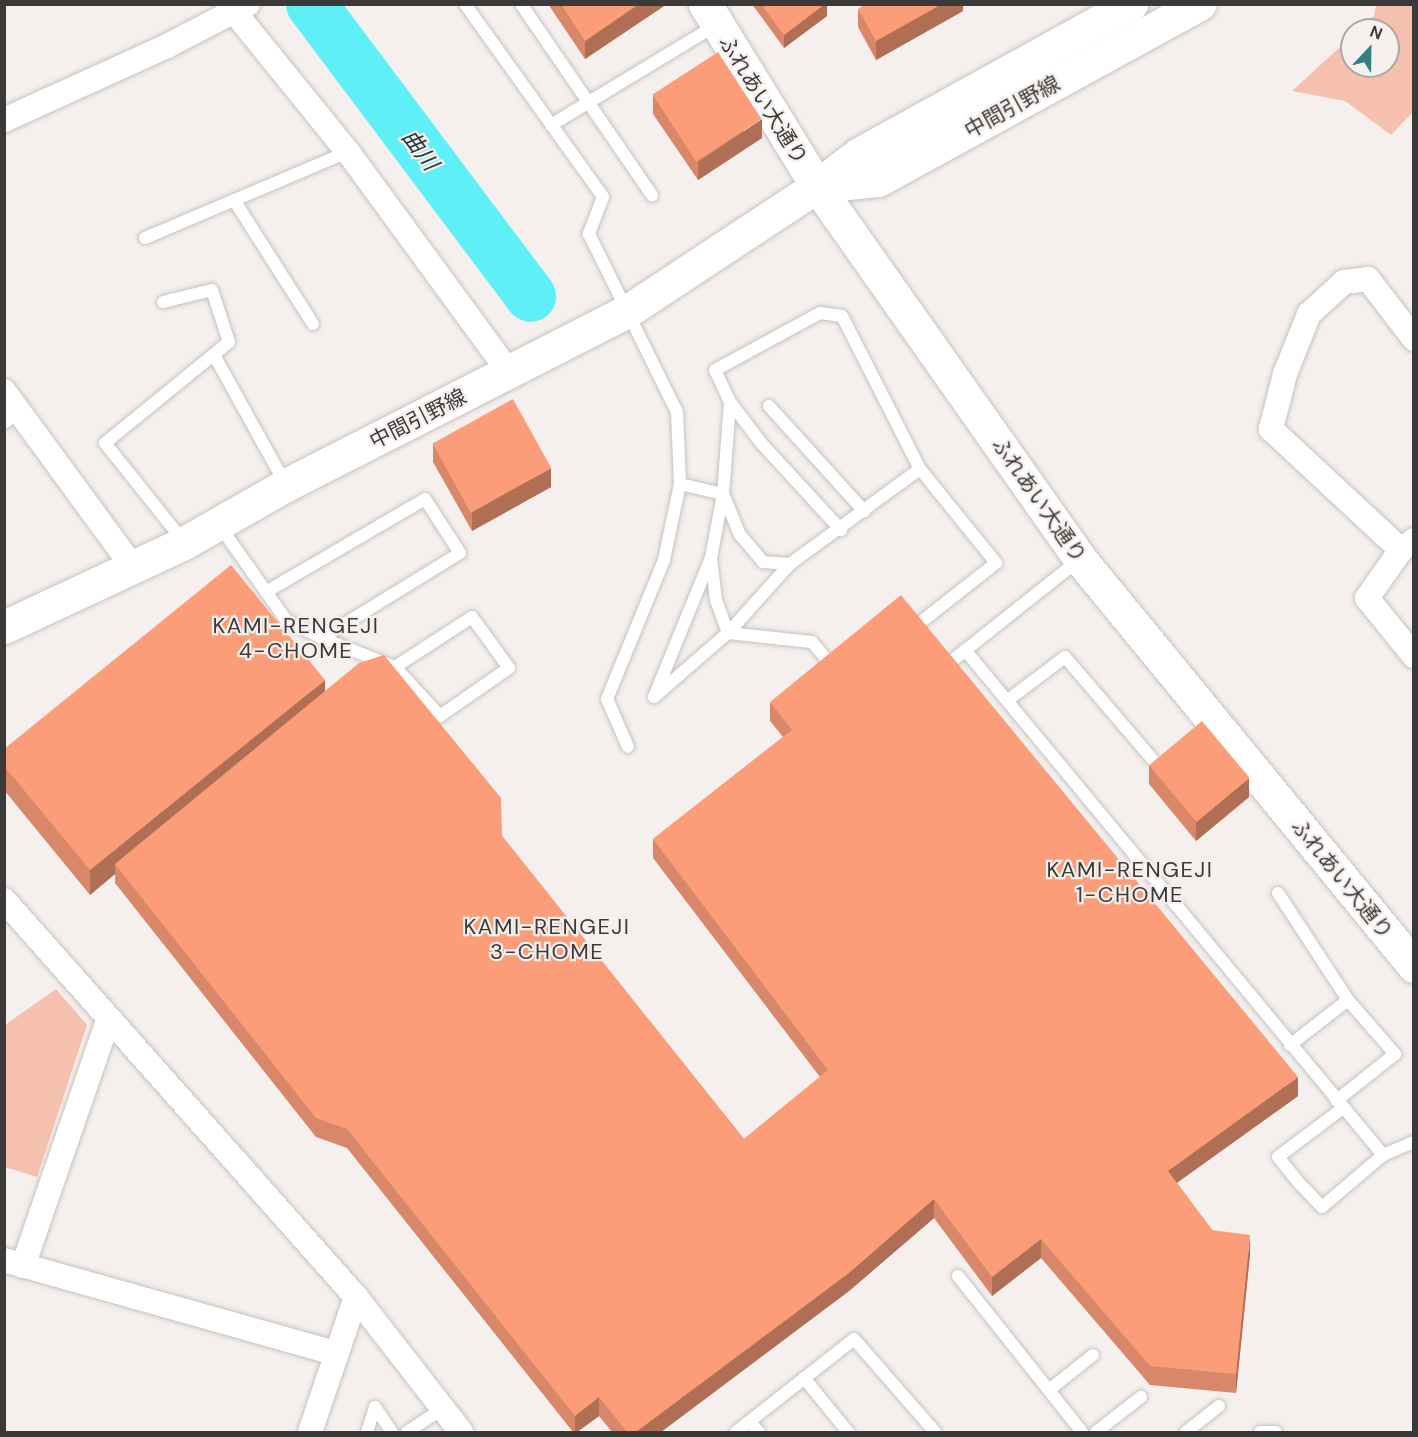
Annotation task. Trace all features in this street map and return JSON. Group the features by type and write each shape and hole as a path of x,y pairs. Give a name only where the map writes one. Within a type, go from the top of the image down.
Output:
{"main road":[{"name":"中間引野線","path":"4,627 184,543 286,485 626,312 817,186 859,154 1131,4"},
{"name":"中間引野線","path":"817,186 878,180 1200,4"},
{"name":"ふれあい大通り","path":"710,15 817,186 1080,559 1413,966"}],"street":[{"path":"4,120 237,7 517,369"},
{"path":"1413,339 1368,279 1344,282 1309,315 1285,374 1271,429 1407,545 1367,598 1413,656"},
{"path":"4,391 12,418 133,567"},
{"path":"4,900 108,1021 356,1298 461,1432"},
{"path":"108,1021 14,1263 335,1353"},
{"path":"310,1432 335,1353 356,1298"}],"lane":[{"path":"465,4 603,197 589,234 677,412 680,484 664,560 607,699 628,747"},
{"path":"521,4 590,101 652,195"},
{"path":"551,125 590,101 710,15"},
{"path":"145,238 348,152"},
{"path":"234,200 313,324"},
{"path":"164,302 212,290 229,342 105,442 184,543"},
{"path":"841,530 762,444 730,402 715,370 820,313 842,316 920,470 996,563 902,638"},
{"path":"214,355 286,485"},
{"path":"730,402 723,494 711,558 654,697 728,633 790,564 841,530 920,470"},
{"path":"770,406 864,511"},
{"path":"680,484 723,494"},
{"path":"723,494 740,535 763,562 790,564"},
{"path":"266,592 425,499 460,553 322,638"},
{"path":"218,524 286,620 322,638 395,667 441,716 509,668 472,617 395,667"},
{"path":"711,558 716,600 728,633"},
{"path":"930,678 1080,559"},
{"path":"728,633 812,642 846,682"},
{"path":"965,650 1383,1155"},
{"path":"1008,700 1065,657 1152,759"},
{"path":"1278,893 1348,1000 1395,1053 1278,1157 1322,1207 1383,1155 1413,1142"},
{"path":"1290,1045 1348,1000"},
{"path":"958,1276 1082,1432"},
{"path":"736,1432 854,1339 935,1432"},
{"path":"1049,1390 1093,1355"},
{"path":"804,1378 848,1432"},
{"path":"1096,1432 1141,1397"},
{"path":"1186,1432 1219,1406"},
{"path":"367,1432 375,1407 392,1432"},
{"path":"407,1432 442,1409"},
{"path":"750,1422 759,1432"},
{"path":"1260,1432 1276,1432"}],"shaded area":[{"path":"1376,5 1413,5 1413,112 1391,135 1345,101 1292,91 1340,47 1340,78 1400,78 1400,18 1372,18"},
{"path":"56,989 87,1025 37,1177 5,1167 5,1025"}],"building":[{"path":"561,4 639,4 585,41"},
{"path":"761,4 825,4 784,35"},
{"path":"865,4 942,4 876,41 858,9"},
{"path":"718,52 762,119 696,162 653,94"},
{"path":"513,399 551,468 471,513 433,444"},
{"path":"231,565 325,680 90,870 4,766 4,749"},
{"path":"901,595 1298,1077 1168,1171 1212,1230 1250,1235 1236,1374 1150,1366 1041,1239 992,1277 934,1199 849,1273 636,1432 627,1432 599,1397 575,1416 347,1129 316,1118 115,864 359,663 384,655 501,798 502,836 744,1139 828,1070 653,839 792,730 770,702"},
{"path":"1202,721 1250,778 1197,822 1149,765"}],"waterway":[{"name":"曲川","path":"311,4 530,296"}],"district":[{"name":"KAMI-RENGEJI 4-CHOME","path":"296,638"},
{"name":"KAMI-RENGEJI 1-CHOME","path":"1130,882"},
{"name":"KAMI-RENGEJI 3-CHOME","path":"547,938"}]}
